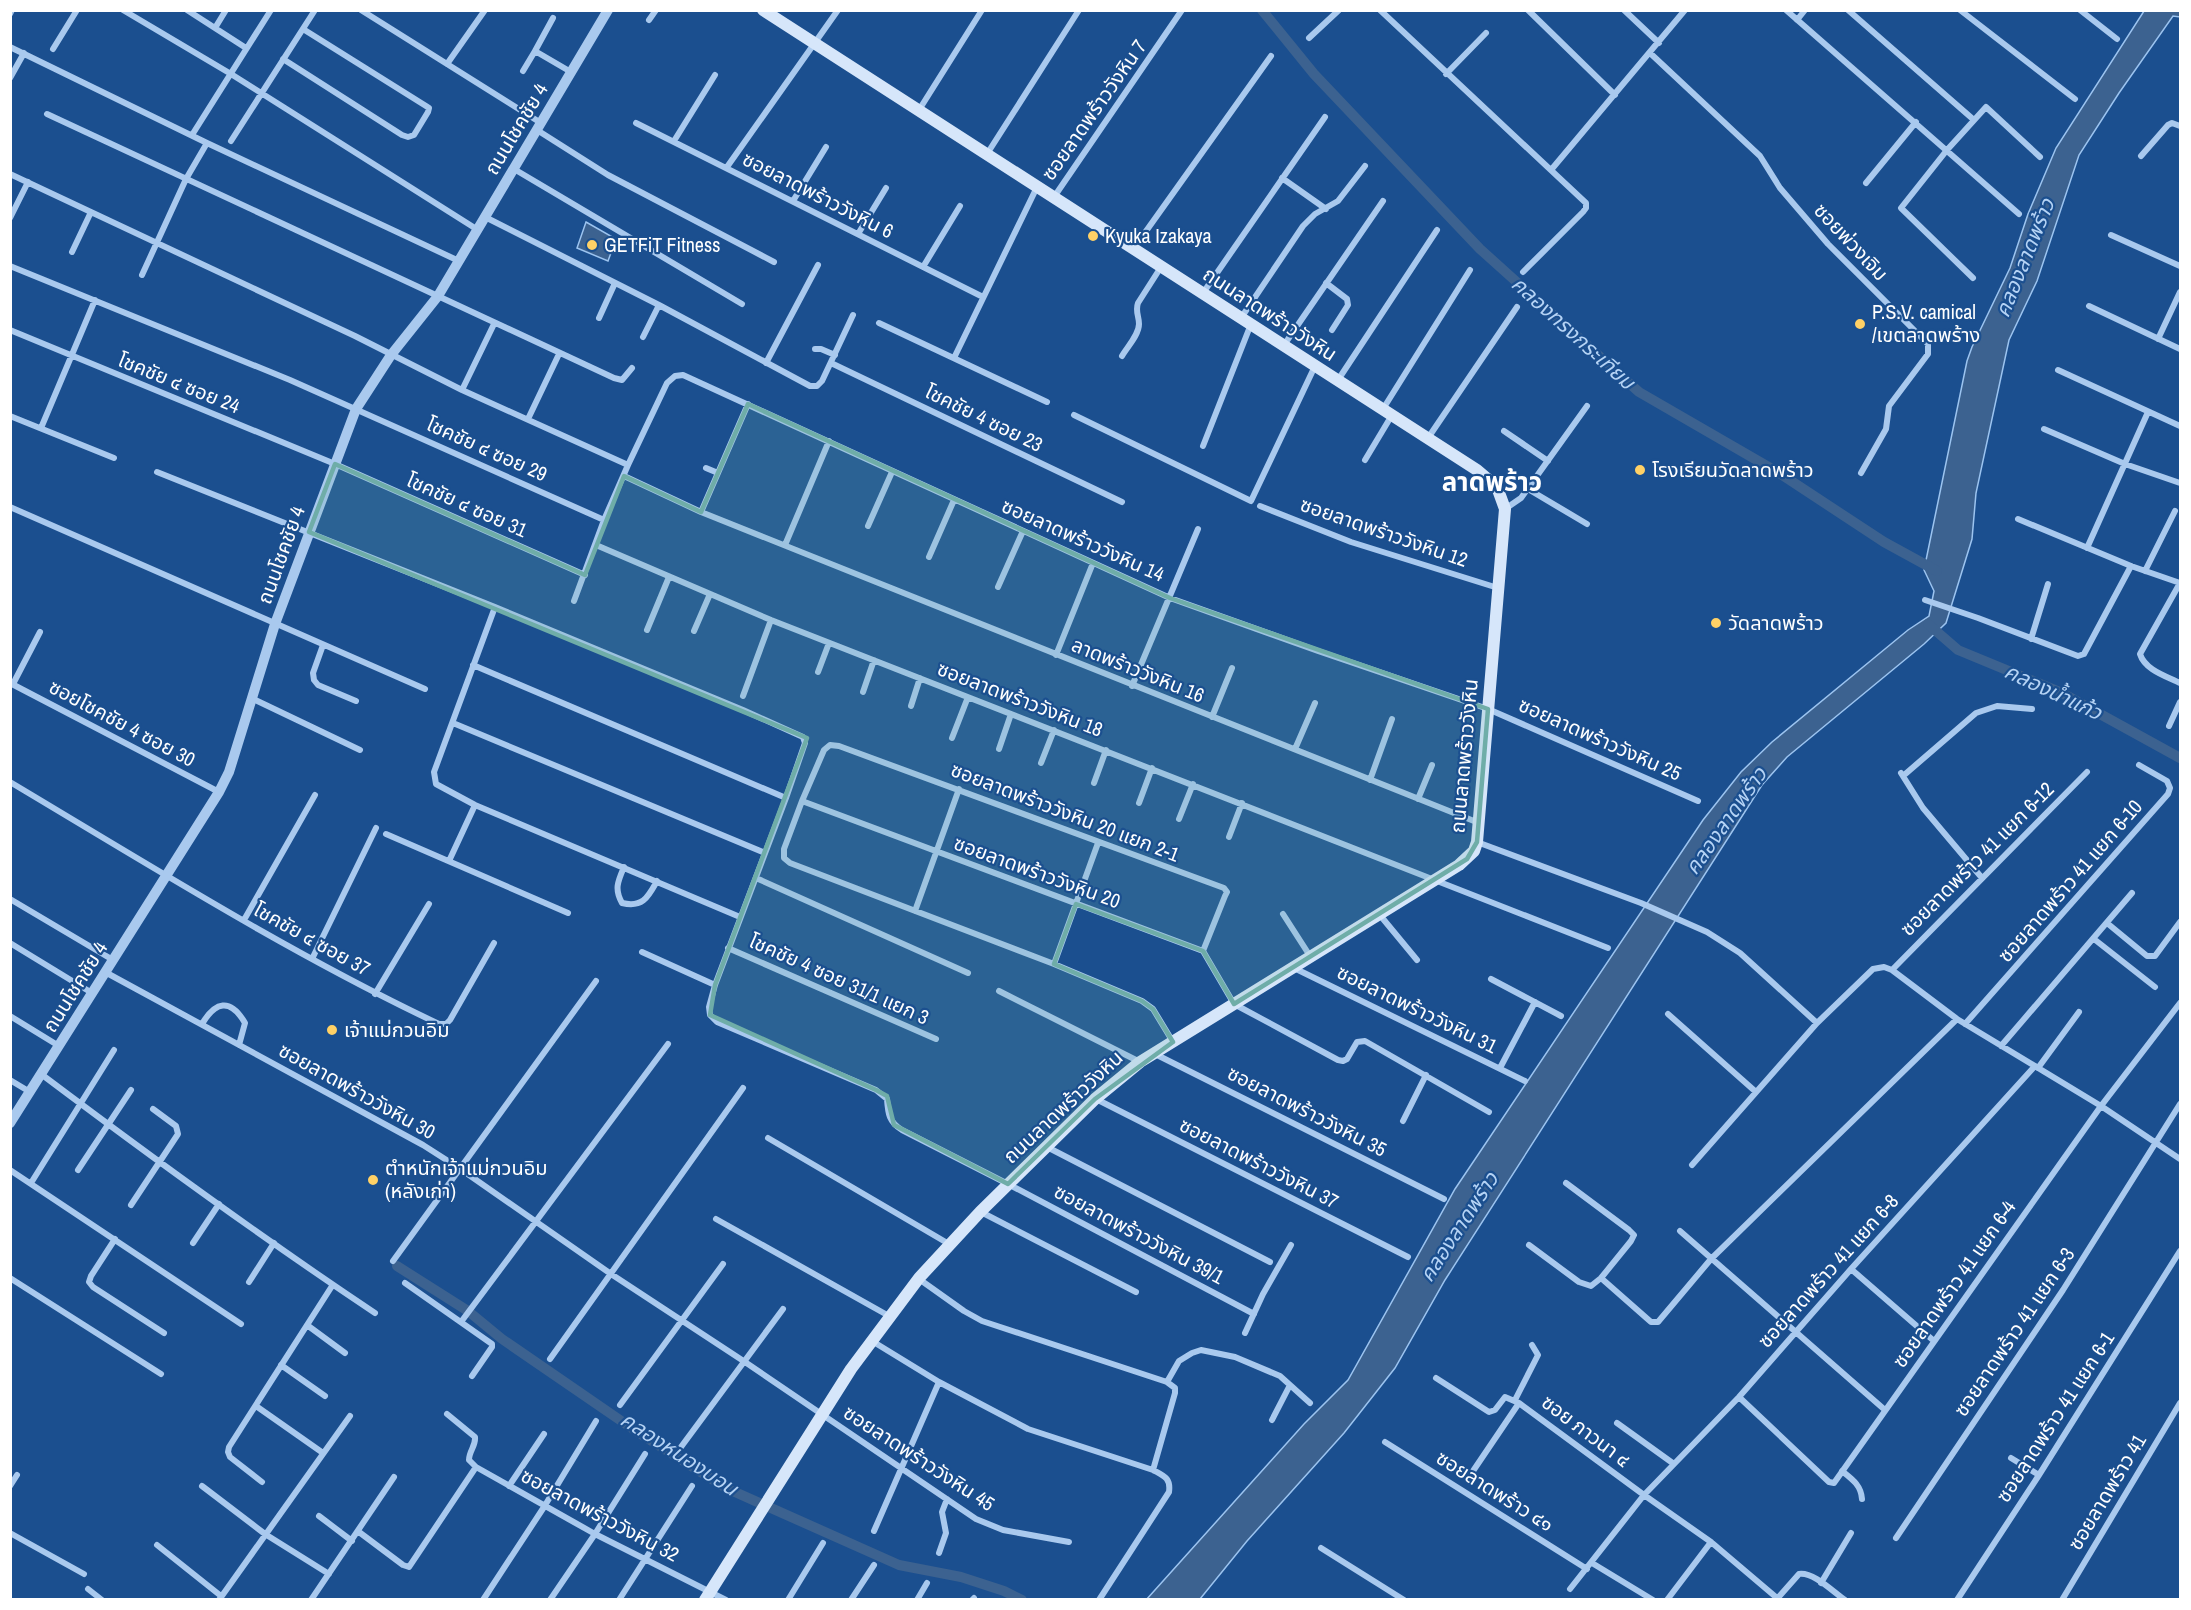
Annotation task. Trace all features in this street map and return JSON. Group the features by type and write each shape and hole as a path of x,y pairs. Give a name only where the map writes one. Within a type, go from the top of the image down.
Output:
{"main road":[{"name":"ถนนลาดพร้าววังหิน","path":"707,1595 822,1415 889,1316 949,1244 1095,1099 1140,1062 1434,880 1467,859 1474,851 1479,823 1505,508 1497,487 1478,470 763,10"}],"street":[{"path":"53,50 77,10"},
{"path":"123,10 231,74 478,230"},
{"path":"187,10 246,48"},
{"path":"215,28 226,10"},
{"path":"192,135 271,10"},
{"path":"231,141 315,10"},
{"path":"362,10 447,64 608,175 774,262"},
{"path":"372,17 376,10"},
{"path":"447,64 485,10"},
{"name":"ถนนโชคชัย 4","path":"10,1123 219,792 237,751 275,624 356,409 391,355 438,296 608,10"},
{"path":"649,20 656,10"},
{"path":"727,167 838,10"},
{"path":"919,111 982,10"},
{"path":"987,155 1079,10"},
{"name":"ซอยลาดพร้าววังหิน 7","path":"1054,198 1182,10"},
{"path":"1310,38 1339,10"},
{"path":"1380,10 1586,203 1586,208 1523,272"},
{"path":"1528,10 1616,95"},
{"path":"1624,10 1659,43"},
{"path":"1551,170 1685,10"},
{"path":"1786,10 2019,214"},
{"path":"1797,20 1805,10"},
{"path":"1848,10 1974,120"},
{"path":"1960,10 2075,99"},
{"path":"2080,10 2117,39"},
{"path":"523,71 553,18"},
{"path":"283,59 402,135 408,137 414,135 429,108 303,29"},
{"path":"1446,74 1486,33"},
{"path":"10,46 207,143 459,261"},
{"path":"535,51 571,72"},
{"name":"ซอยพ่วงเจิม","path":"1650,53 1760,156 1780,188 1828,244 1928,344 1928,354 1889,406 1886,429 1861,473"},
{"path":"10,78 24,54"},
{"path":"1133,249 1271,56"},
{"path":"674,141 715,75"},
{"path":"1973,278 1901,208 1947,150 1986,107 2040,157"},
{"path":"47,114 614,378 622,380 632,368"},
{"path":"1202,293 1325,117"},
{"path":"1866,183 1916,122"},
{"name":"ซอยลาดพร้าววังหิน 6","path":"636,123 983,297"},
{"path":"2141,156 2168,125 2172,123 2181,126"},
{"path":"142,275 186,179 207,143"},
{"path":"793,201 826,147"},
{"path":"1203,446 1246,321 1303,226 1315,214 1338,201 1365,166"},
{"path":"514,170 742,304"},
{"path":"10,174 355,336 462,390 628,465 604,520 574,601"},
{"path":"1282,178 1326,209"},
{"path":"10,218 28,182"},
{"path":"954,358 1037,187"},
{"path":"858,234 886,188"},
{"path":"1284,345 1383,201"},
{"path":"923,267 960,206"},
{"path":"72,252 91,212"},
{"path":"485,217 659,305 810,386 817,386 822,381 853,315"},
{"path":"1338,380 1437,230"},
{"path":"2111,235 2181,266"},
{"path":"766,363 818,265"},
{"name":"โชคชัย ๔ ซอย 29","path":"10,266 290,380 604,520"},
{"path":"1122,356 1137,331 1138,303 1161,266"},
{"path":"1365,460 1388,412 1470,270"},
{"path":"599,318 615,283"},
{"path":"1326,283 1347,299 1348,305 1332,330"},
{"path":"2158,339 2181,292"},
{"path":"41,428 95,300"},
{"path":"643,338 659,305"},
{"path":"2089,306 2181,349"},
{"path":"1428,438 1517,307"},
{"path":"879,323 1047,402"},
{"path":"462,390 494,324"},
{"name":"โชคชัย ๔ ซอย 24","path":"10,330 335,464"},
{"path":"814,349 821,349 835,355"},
{"path":"528,419 559,354"},
{"name":"โชคชัย 4 ซอย 23","path":"831,363 1122,502"},
{"path":"1074,415 1251,501 1315,365"},
{"path":"2058,370 2181,426"},
{"name":"ซอยลาดพร้าววังหิน 14","path":"628,465 667,383 675,376 683,375 1170,598 1488,708"},
{"path":"701,512 748,404"},
{"path":"1505,508 1521,498 1587,406"},
{"path":"2087,548 2148,412"},
{"path":"10,416 114,458"},
{"path":"2044,429 2125,465 2181,483"},
{"path":"1504,431 1548,460"},
{"path":"785,545 830,441"},
{"name":"โชคชัย ๔ ซอย 31","path":"335,464 585,575"},
{"path":"706,468 718,473"},
{"path":"157,472 495,607 434,772 436,784 476,805 740,917"},
{"path":"868,526 892,472"},
{"name":"ลาดพร้าววังหิน 16","path":"624,476 701,512 1479,823"},
{"path":"1528,489 1587,524"},
{"path":"929,558 954,500"},
{"name":"ซอยลาดพร้าววังหิน 12","path":"1260,506 1351,542 1498,588"},
{"path":"10,507 425,688"},
{"path":"2145,571 2175,511"},
{"path":"2018,519 2131,566 2180,583 2140,654 2142,662 2149,667 2181,683"},
{"path":"1132,686 1198,529"},
{"path":"998,587 1023,531"},
{"name":"ซอยลาดพร้าววังหิน 18","path":"596,545 771,620 1608,948"},
{"path":"1056,655 1093,563"},
{"path":"1925,600 2078,656 2084,654 2131,566"},
{"path":"647,630 669,577"},
{"path":"2031,639 2048,584"},
{"path":"694,632 711,594"},
{"name":"ซอยลาดพร้าววังหิน 39/1","path":"495,607 732,705 803,737 805,743 786,798 715,985 709,1007 710,1016 717,1022 876,1090 887,1099 887,1110 894,1125 1254,1314"},
{"path":"743,696 771,620"},
{"path":"12,684 40,632"},
{"path":"818,672 830,643"},
{"path":"323,645 313,673 314,680 318,684 357,701"},
{"path":"863,692 874,660"},
{"path":"473,666 786,798"},
{"path":"1212,717 1232,668"},
{"path":"911,706 921,678"},
{"name":"ซอยโชคชัย 4 ซอย 30","path":"12,684 219,792"},
{"path":"952,738 968,697"},
{"path":"251,698 360,750"},
{"path":"2169,726 2181,702"},
{"path":"1295,749 1315,703"},
{"path":"1982,878 1923,808 1902,774 1976,713 1997,706 2032,709"},
{"name":"ซอยลาดพร้าววังหิน 25","path":"1488,708 1698,801"},
{"path":"999,749 1011,714"},
{"path":"1370,780 1392,719"},
{"path":"453,723 765,853"},
{"path":"1041,763 1054,730"},
{"name":"ซอยลาดพร้าววังหิน 20 แยก 2-1","path":"802,801 824,750 830,745 839,746 959,789 1226,890 1203,951"},
{"path":"1094,783 1106,750"},
{"path":"1418,799 1432,765"},
{"name":"ซอยลาดพร้าว 41 แยก 6-10","path":"1965,1024 2168,794 2170,788 2167,782 2139,765"},
{"path":"1139,803 1152,768"},
{"name":"ซอยลาดพร้าว 41 แยก 6-12","path":"1892,970 2087,772"},
{"name":"โชคชัย ๔ ซอย 37","path":"10,782 312,959 375,994 439,1024 446,1024 450,1020 494,943"},
{"path":"1179,819 1192,784"},
{"path":"915,911 959,789"},
{"path":"244,920 315,795"},
{"path":"802,801 784,849 784,858 790,863 1054,964 1142,1001 1154,1010 1173,1042"},
{"name":"ซอยลาดพร้าววังหิน 20","path":"802,801 1203,951"},
{"path":"1229,837 1242,803"},
{"path":"449,861 476,805"},
{"path":"312,959 376,828"},
{"path":"386,834 568,913"},
{"path":"1477,842 1641,903 1707,932 1740,953 1817,1023"},
{"path":"1054,964 1098,843"},
{"path":"624,867 616,886 617,895 622,903 631,905 640,903 648,897 657,881"},
{"path":"756,878 968,973"},
{"path":"2001,1046 2132,893"},
{"path":"10,898 113,960"},
{"path":"375,994 429,904"},
{"path":"1283,914 1310,957"},
{"path":"1379,914 1417,960"},
{"path":"2107,923 2152,957 2181,922"},
{"path":"2094,939 2155,987"},
{"path":"10,943 92,993"},
{"name":"โชคชัย 4 ซอย 31/1 แยก 3","path":"728,948 936,1039"},
{"path":"1203,951 1234,1004 1338,1060 1347,1059 1357,1042 1365,1041 1489,1112"},
{"path":"642,952 715,985"},
{"name":"ซอยลาดพร้าววังหิน 31","path":"1294,967 1525,1081"},
{"path":"1692,1165 1817,1023 1873,969 1884,967 1892,970 1957,1019 2101,1106 2181,1159"},
{"name":"ซอยลาดพร้าววังหิน 30","path":"105,972 423,1145 822,1415"},
{"path":"1491,979 1561,1016"},
{"path":"393,1261 596,981"},
{"path":"999,991 1140,1062"},
{"path":"1500,1068 1535,1002"},
{"name":"ซอยลาดพร้าว 41 แยก 6-4","path":"1842,1471 2101,1106 2181,1003"},
{"path":"202,1024 215,1007 224,1005 235,1010 245,1023 239,1045"},
{"name":"ซอยลาดพร้าว 41 แยก 6-8","path":"1590,1566 1644,1496 1738,1397 1851,1269 2036,1067 2079,1012"},
{"path":"1668,1014 1756,1092"},
{"path":"10,1016 58,1046"},
{"path":"1601,1278 1651,1322 1656,1323 1711,1259 1957,1019"},
{"path":"461,1322 668,1044"},
{"path":"31,1183 114,1050"},
{"name":"ซอยลาดพร้าววังหิน 35","path":"1155,1053 1444,1199"},
{"path":"41,1074 160,1163 332,1286 375,1313"},
{"path":"1403,1121 1426,1075"},
{"path":"10,1080 30,1092"},
{"path":"550,1359 743,1088"},
{"path":"78,1170 131,1090"},
{"name":"ซอยลาดพร้าววังหิน 37","path":"1095,1099 1408,1257"},
{"name":"ซอยลาดพร้าว 41 แยก 6-3","path":"1896,1538 2063,1290 2181,1104"},
{"path":"131,1205 178,1134 178,1129 153,1109"},
{"path":"768,1138 949,1244"},
{"path":"1046,1147 1270,1262"},
{"path":"10,1170 241,1324"},
{"path":"1529,1245 1586,1286 1591,1286 1601,1278 1634,1235 1566,1183"},
{"path":"193,1243 219,1204"},
{"path":"980,1212 1136,1292"},
{"path":"716,1219 889,1316"},
{"path":"1680,1231 1885,1410"},
{"path":"115,1239 89,1282 164,1333"},
{"path":"249,1282 274,1244"},
{"path":"1245,1333 1291,1245"},
{"name":"ซอยลาดพร้าว 41 แยก 6-1","path":"1957,1599 2039,1475 2181,1251"},
{"path":"620,1405 723,1264"},
{"path":"1851,1269 1934,1341"},
{"path":"10,1278 161,1374"},
{"path":"919,1278 964,1311 982,1321 1167,1382 1175,1388 1153,1470"},
{"path":"405,1283 492,1344 472,1376"},
{"path":"262,1482 228,1452 332,1286"},
{"path":"681,1447 783,1309"},
{"path":"307,1325 345,1353"},
{"path":"872,1340 939,1382 1028,1429 1153,1470 1167,1478 1170,1486 1169,1492 1100,1599"},
{"path":"1436,1378 1489,1412 1495,1410 1505,1397 1517,1401 1538,1355 1532,1344"},
{"path":"1167,1382 1179,1361 1201,1350 1235,1357 1280,1376 1310,1403"},
{"path":"281,1365 325,1396"},
{"path":"874,1531 939,1382"},
{"path":"1272,1420 1290,1385"},
{"path":"1738,1397 1829,1482 1834,1483 1842,1471 1856,1483 1862,1499"},
{"name":"ซอย ภาวนา ๔","path":"1471,1474 1517,1401 1644,1496 1711,1542 1777,1599"},
{"name":"ซอยลาดพร้าว 41","path":"2062,1599 2181,1403"},
{"path":"256,1406 323,1453"},
{"path":"358,1532 409,1567 476,1467 469,1460 476,1443 475,1437 447,1414"},
{"name":"ซอยลาดพร้าววังหิน 45","path":"822,1415 976,1519 1003,1530 1069,1542"},
{"path":"157,1545 220,1598 350,1416"},
{"path":"483,1599 544,1507 596,1421"},
{"path":"1617,1423 1674,1464"},
{"path":"509,1486 544,1434"},
{"name":"ซอยลาดพร้าว ๔๑","path":"1385,1442 1590,1566 1653,1599"},
{"path":"550,1599 595,1534 645,1454"},
{"path":"2011,1458 2039,1475"},
{"name":"ซอยลาดพร้าววังหิน 32","path":"476,1467 544,1507 646,1559 707,1595 726,1599"},
{"path":"10,1486 17,1475"},
{"path":"311,1599 394,1477"},
{"path":"202,1486 265,1534 329,1574"},
{"path":"619,1599 693,1486"},
{"path":"939,1553 946,1533 942,1512 946,1499"},
{"path":"319,1516 352,1541"},
{"path":"10,1533 84,1574"},
{"path":"1821,1583 1851,1533"},
{"path":"1666,1599 1711,1542"},
{"path":"788,1599 824,1543"},
{"path":"1321,1548 1404,1599"},
{"path":"851,1599 874,1565"},
{"path":"1570,1588 1590,1566"},
{"path":"1777,1599 1799,1574 1806,1574 1845,1599"},
{"path":"917,1599 927,1583"},
{"path":"88,1588 102,1599"}],"highlighted area":[{"path":"748,404 1170,598 1488,709 1477,842 1467,859 1234,1004 1203,951 1076,904 1054,964 1142,1001 1153,1009 1173,1042 1095,1099 1008,1184 894,1125 887,1096 710,1015 715,985 807,738 309,532 335,464 585,575 624,476 701,512"}],"water":[{"name":"คลองลาดพร้าว","path":"2144,11 2180,11 2180,17 2173,16 2079,155 2037,281 2009,340 1976,493 1972,539 1946,623 1924,644 1787,757 1762,785 1445,1280 1395,1368 1344,1433 1247,1541 1200,1599 1146,1600 1304,1424 1348,1380 1455,1189 1703,820 1741,772 1772,742 1908,630 1929,616 1934,591 1924,570 1967,361 2010,268 2028,214 2056,148"},
{"path":"586,222 616,239 608,261 577,248"}],"waterway":[{"name":"คลองทรงกระเทียม","path":"1262,10 1314,74 1480,249 1639,392 1779,473 1884,542 1937,571"},
{"name":"คลองน้ำแก้ว","path":"1928,624 1958,650 2060,692 2180,758"},
{"name":"คลองหนองบอน","path":"397,1266 468,1311 502,1339 633,1429 726,1488 899,1565 961,1577 1004,1591 1022,1600"}],"place":[{"name":"Kyuka Izakaya","path":"1093,236"},
{"name":"GETFiT Fitness","path":"592,245"},
{"name":"P.S.V. camical /เขตลาดพร้าง","path":"1860,324"},
{"name":"โรงเรียนวัดลาดพร้าว","path":"1640,470"},
{"name":"วัดลาดพร้าว","path":"1716,623"},
{"name":"เจ้าแม่กวนอิม","path":"332,1030"},
{"name":"ตำหนักเจ้าแม่กวนอิม (หลังเก่า)","path":"373,1180"}],"district":[{"name":"ลาดพร้าว","path":"1492,482"}]}
